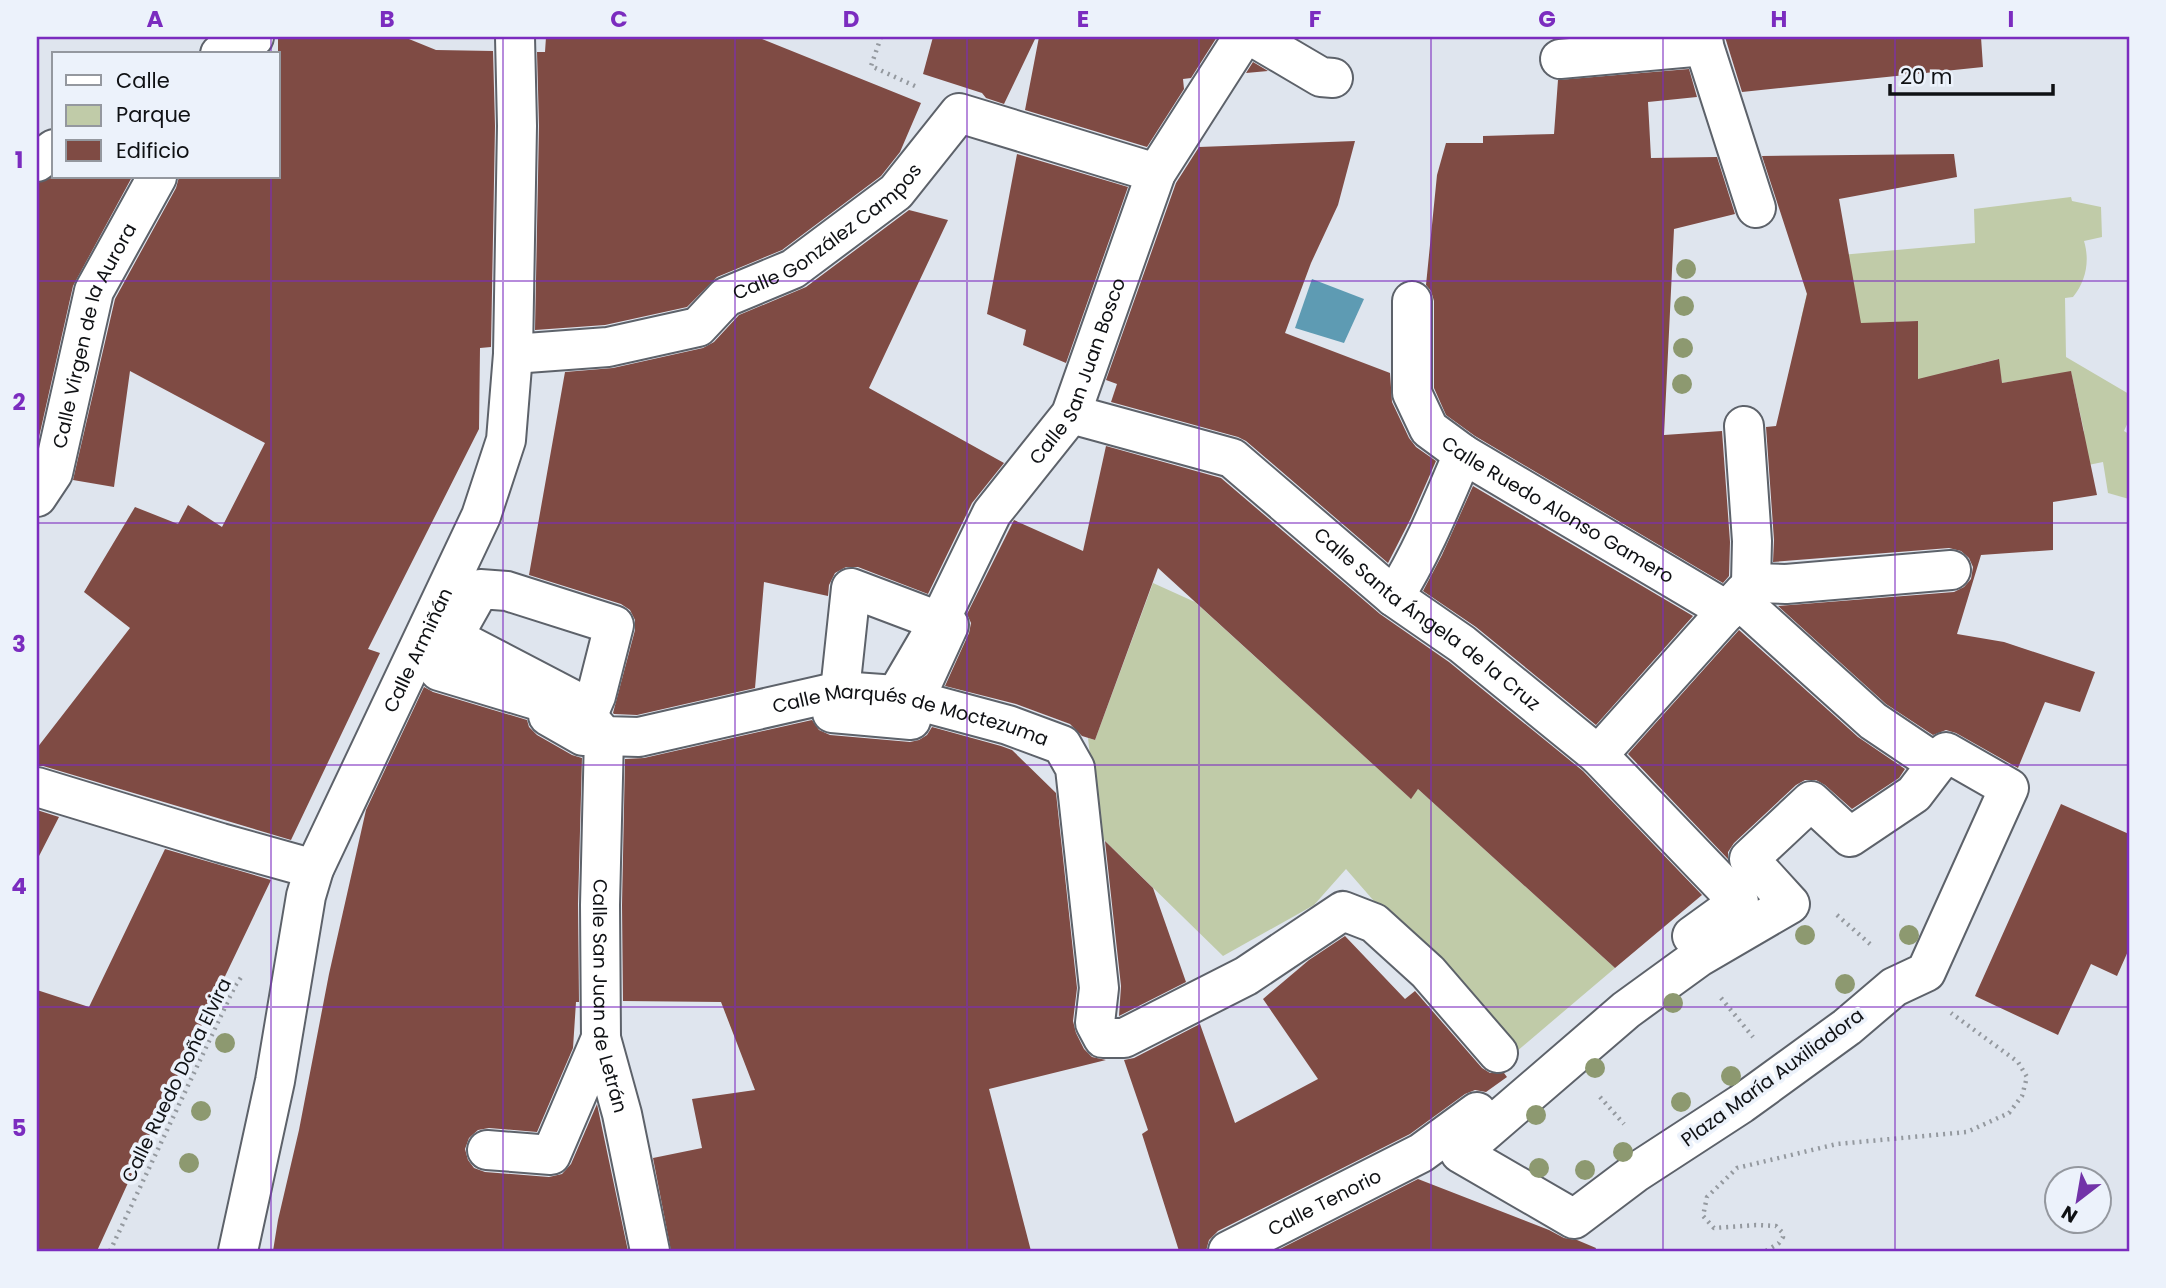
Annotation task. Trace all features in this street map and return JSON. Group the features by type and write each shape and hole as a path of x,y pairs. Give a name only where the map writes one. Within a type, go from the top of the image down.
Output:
{"street":[{"path":"224,52 254,37"},
{"name":"Calle Armiñán","path":"238,1251 275,1082 306,896 314,869 442,631 506,440 513,355 517,126 515,37"},
{"name":"Calle San Juan Bosco","path":"840,691 832,713 911,720 906,697 992,513 1071,414 1156,173 1243,37"},
{"path":"1253,37 1321,78 1333,78"},
{"path":"1560,59 1704,42 1756,208"},
{"path":"959,113 1156,173"},
{"name":"Calle González Campos","path":"513,355 608,347 698,327 726,297 793,269 896,192 959,113"},
{"path":"37,162 52,151"},
{"name":"Calle Virgen de la Aurora","path":"37,497 53,473 94,291 156,178"},
{"name":"Calle Ruedo Alonso Gamero","path":"1412,302 1412,393 1429,429 1463,454 1739,598 1874,721 1937,764"},
{"name":"Calle Santa Ángela de la Cruz","path":"1071,414 1232,458 1394,597 1462,643 1598,755 1739,902"},
{"path":"1598,755 1739,598 1752,541 1744,426"},
{"path":"1394,597 1407,577 1463,454"},
{"path":"1739,598 1786,584 1951,570"},
{"path":"840,691 851,587 940,621"},
{"name":"Calle San Juan de Letrán","path":"442,631 480,589 507,591 614,625 596,696 595,726 601,1038 622,1114 650,1251"},
{"path":"442,631 572,699 595,726"},
{"name":"Calle Marqués de Moctezuma","path":"595,726 639,737 840,691"},
{"name":"Calle Marqués de Moctezuma","path":"906,697 1008,725 1062,745 1075,768 1099,988 1095,1023 1103,1038 1124,1038 1246,976 1343,911 1374,923 1419,964 1498,1053"},
{"name":"Plaza María Auxiliadora","path":"1777,891 1790,904 1699,957 1626,1010 1460,1153 1574,1219 1635,1173 1741,1104 1847,1027 1894,986 1912,984 1926,972 2009,788 1946,752 1937,764"},
{"path":"1777,891 1749,859 1811,801 1850,836 1914,794 1937,764"},
{"path":"37,787 314,869"},
{"name":"Calle Tenorio","path":"1228,1251 1422,1153 1521,1080 1678,946 1739,902"},
{"path":"487,1150 551,1155 601,1038"}],"path":[{"path":"881,37 872,66 924,91 959,113"},
{"path":"1766,1251 1783,1237 1776,1226 1714,1228 1703,1216 1707,1197 1737,1168 1837,1144 1967,1132 2009,1113 2022,1096 2027,1077 2018,1062 1912,984 1800,882 1777,891"},
{"path":"1678,946 1754,1038"},
{"name":"Calle Ruedo Doña Elvira","path":"110,1251 234,986 250,966"},
{"path":"1558,1049 1629,1129"}],"green space":[{"path":"2071,197 2072,201 2101,207 2102,237 2084,241 2087,263 2084,278 2073,297 2065,298 2066,357 2129,394 2129,420 2124,431 2129,434 2129,499 2108,493 2103,462 2030,477 2026,458 2084,431 2071,372 2002,383 1998,359 1951,371 1918,384 1918,321 1833,325 1801,319 1807,293 1796,259 1975,243 1974,209"},
{"path":"1153,583 1195,602 1410,798 1418,789 1615,968 1510,1057 1346,869 1314,905 1223,956 1099,835 1088,738 1095,740"}],"water":[{"path":"1312,279 1364,299 1344,343 1295,328"}],"building":[{"path":"278,37 404,37 436,50 493,51 495,126 491,347 480,348 479,429 368,649 380,653 291,840 37,766 37,748 130,628 84,592 135,507 178,524 188,505 222,527 265,443 130,371 114,487 73,480 115,299 176,188 179,178 280,178"},
{"path":"546,37 757,37 921,103 900,152 881,176 782,250 717,277 687,307 605,325 535,330 539,126 537,52 545,52"},
{"path":"933,37 1036,37 1004,104 986,98 982,93 923,74"},
{"path":"1039,37 1217,37 1191,78 1183,79 1184,89 1147,147 1025,110"},
{"path":"1725,37 1981,37 1983,67 1742,92"},
{"path":"1253,62 1268,71 1246,73"},
{"path":"1689,69 1697,97 1648,102 1651,158 1717,157 1735,214 1674,229 1664,435 1722,431 1730,542 1729,576 1723,583 1475,436 1446,415 1434,388 1434,301 1426,285 1437,175 1446,143 1483,143 1483,136 1554,134 1558,80"},
{"path":"1355,141 1338,205 1311,263 1285,333 1390,373 1392,402 1409,438 1416,447 1436,461 1388,563 1246,441 1111,402 1117,384 1106,380 1176,183 1199,147"},
{"path":"1017,154 1128,187 1066,363 1023,345 1026,330 987,314"},
{"path":"1954,154 1957,177 1839,199 1861,323 1918,321 1918,379 1999,359 2002,383 2071,371 2097,495 2053,502 2053,550 1981,555 1957,634 2004,642 2095,672 2080,712 2045,702 2018,768 1956,733 1946,730 1933,735 1886,704 1778,606 1954,592 1964,587 1971,579 1973,567 1969,558 1961,551 1949,548 1773,562 1774,540 1766,427 1776,426 1807,294 1762,156"},
{"path":"52,178 131,178 73,286 37,446 37,183"},
{"path":"909,210 948,220 869,388 1004,463 972,503 928,594 858,567 846,567 835,573 829,585 828,596 764,582 755,688 637,715 614,714 635,630 635,620 630,610 621,604 529,575 565,372 613,368 703,348 714,342 739,315 806,287"},
{"path":"1106,446 1221,478 1380,614 1449,662 1583,771 1702,895 1615,968 1418,789 1411,799 1158,568 1095,740 1082,736 1070,724 1016,704 945,686 969,633 971,623 967,614 1014,520 1083,551"},
{"path":"1473,486 1693,616 1596,725 1476,627 1423,591"},
{"path":"1739,630 1858,737 1905,769 1899,778 1852,809 1825,785 1816,780 1805,780 1796,785 1734,843 1728,852 1728,859 1628,754"},
{"path":"424,687 527,720 529,727 537,735 582,758 578,904 579,1002 576,1002 573,1048 537,1132 489,1128 478,1130 469,1138 465,1149 474,1168 485,1172 549,1177 562,1174 571,1164 597,1104 628,1251 273,1251 329,974 366,810"},
{"path":"812,720 819,730 830,735 910,742 927,735 932,727 1001,746 1012,750 1056,793 1077,988 1073,1021 1084,1049 1092,1057 1106,1060 989,1089 1031,1251 671,1251 653,1158 702,1148 692,1099 755,1090 721,1002 623,1001 625,759 644,758"},
{"path":"2061,804 2129,834 2129,949 2117,976 2091,964 2058,1035 1975,996"},
{"path":"37,810 59,817 37,860"},
{"path":"1105,841 1153,888 1186,982 1119,1016 1121,986"},
{"path":"165,849 271,880 97,1251 37,1251 37,990 89,1007"},
{"path":"1345,936 1405,999 1415,991 1482,1068 1490,1073 1504,1073 1507,1077 1486,1092 1475,1090 1465,1094 1410,1134 1218,1231 1209,1240 1206,1251 1179,1251 1142,1134 1148,1130 1124,1060 1134,1058 1200,1024 1235,1123 1318,1079 1263,999 1309,960"},
{"path":"1418,1179 1564,1238 1577,1240 1596,1248 1595,1251 1276,1251"}]}
